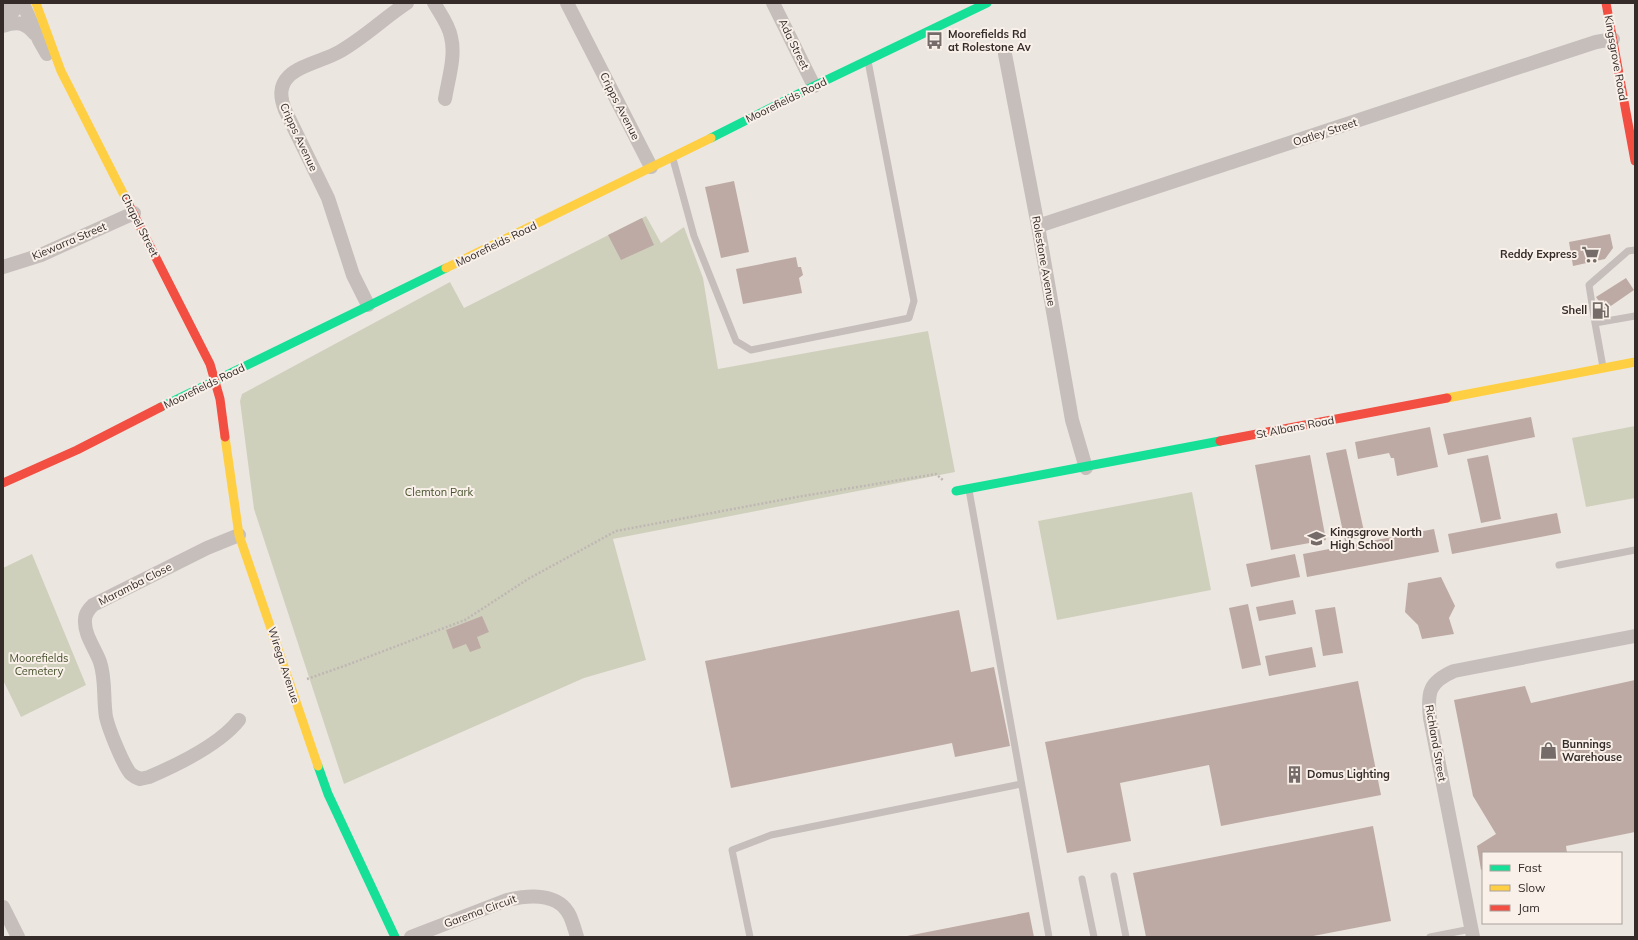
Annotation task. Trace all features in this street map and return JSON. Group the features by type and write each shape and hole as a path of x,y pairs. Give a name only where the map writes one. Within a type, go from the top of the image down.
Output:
{"street":[{"name":"Cripps Avenue","path":"368,305 353,275 328,198 285,110 281,100 281,91 284,84 294,72 341,51 407,3"},
{"path":"434,3 448,28 452,40 452,58 445,99"},
{"name":"Cripps Avenue","path":"567,3 651,167"},
{"name":"Ada Street","path":"773,3 814,86"},
{"name":"Moorefields Road","path":"3,483 77,450 215,380 565,211 814,86 987,3"},
{"name":"Kingsgrove Road","path":"1606,3 1635,161"},
{"path":"3,6 22,4"},
{"path":"3,22 22,4"},
{"name":"Chapel Street","path":"22,4 39,40 53,63 61,71"},
{"name":"Chapel Street","path":"22,4 49,37 61,71 208,359 215,380"},
{"name":"Chapel Street","path":"3,26 12,23 24,24 29,27 39,40"},
{"name":"Oatley Street","path":"1038,226 1596,42 1613,39"},
{"name":"Rolestone Avenue","path":"1005,54 1038,226 1072,420 1086,468"},
{"name":"Kiewarra Street","path":"3,267 41,255 134,213"},
{"name":"St Albans Road","path":"956,491 1086,468 1635,362"},
{"name":"Wirega Avenue","path":"215,380 220,399 230,480 240,535 328,794 394,937"},
{"name":"Maramba Close","path":"239,720 231,730 212,744 149,777 140,779 135,777 130,773 106,718 104,678 100,662 85,627 85,618 88,610 93,605 207,548 240,535"},
{"name":"Richland Street","path":"1472,933 1430,718 1428,699 1432,688 1440,677 1454,671 1635,636"},
{"name":"Garema Circuit","path":"410,937 507,900 522,896 535,895 548,898 564,908 570,916 577,937"},
{"path":"3,907 18,937"}],"lane":[{"path":"672,157 694,236 736,341 751,350 909,318 914,301 868,60"},
{"path":"1603,367 1589,285 1628,251 1635,250"},
{"path":"1595,323 1635,316"},
{"path":"969,489 1048,937"},
{"path":"1559,565 1635,550"},
{"path":"750,937 732,850 771,836 1021,784"},
{"path":"1114,876 1126,937"},
{"path":"1082,879 1094,937"},
{"path":"1430,937 1472,933"}],"path":[{"path":"307,679 464,620 528,579 616,531 797,497 936,474 956,491"}],"green space":[{"name":"Clemton Park","path":"646,216 661,243 684,227 703,278 718,369 928,331 955,472 613,539 646,660 584,678 344,784 254,509 240,401 242,394 450,282 464,308"},
{"path":"1635,426 1635,498 1586,507 1572,438"},
{"path":"1192,492 1211,590 1057,620 1038,521"},
{"name":"Moorefields Cemetery","path":"32,554 86,685 21,717 3,680 3,568"}],"building":[{"path":"734,181 749,252 721,258 705,187"},
{"path":"642,218 654,245 621,260 608,235"},
{"name":"Reddy Express","path":"1610,234 1613,248 1605,259 1573,266 1569,242"},
{"path":"796,257 798,267 801,267 803,275 799,278 802,293 743,304 736,269"},
{"path":"1626,278 1634,290 1605,310 1596,297"},
{"path":"1531,417 1535,437 1448,455 1443,434"},
{"path":"1430,427 1438,467 1397,476 1394,458 1391,458 1389,453 1358,459 1355,442"},
{"path":"1346,449 1365,536 1345,541 1326,453"},
{"path":"1310,455 1326,540 1271,550 1255,465"},
{"path":"1488,455 1501,519 1481,523 1467,459"},
{"path":"1557,513 1561,533 1452,554 1448,534"},
{"path":"1434,529 1439,552 1307,577 1303,554"},
{"path":"1295,554 1300,577 1251,587 1246,564"},
{"path":"1441,577 1455,606 1449,618 1454,634 1422,639 1418,625 1405,612 1408,583"},
{"path":"1293,600 1296,614 1259,621 1256,607"},
{"path":"1248,604 1261,665 1242,669 1229,608"},
{"path":"1335,607 1343,653 1323,656 1315,610"},
{"path":"959,610 971,672 994,667 1010,746 955,757 952,743 731,788 705,661"},
{"path":"482,616 489,632 477,637 481,648 470,652 466,644 453,649 446,630"},
{"path":"1312,647 1316,667 1269,676 1265,656"},
{"name":"Bunnings Warehouse","path":"1635,680 1635,832 1566,846 1567,852 1482,852 1481,870 1477,846 1496,834 1473,796 1454,700 1525,686 1531,703"},
{"name":"Domus Lighting","path":"1358,681 1381,795 1221,826 1209,765 1120,783 1131,841 1067,853 1045,742"},
{"path":"1373,826 1391,921 1308,937 1146,937 1133,873"},
{"path":"1029,912 1034,937 907,936"}],"traffic: fast":[{"path":"711,138 814,86 987,3"},
{"path":"161,407 446,268"},
{"path":"956,491 1220,441"},
{"path":"318,766 328,794 395,937"}],"traffic: slow":[{"path":"36,3 61,71 126,199"},
{"path":"446,268 711,138"},
{"path":"1447,398 1635,362"},
{"path":"225,437 239,535 318,766"}],"traffic: jam":[{"path":"1606,3 1635,161"},
{"path":"126,199 210,364 220,399 225,437"},
{"path":"1220,441 1447,398"},
{"path":"3,483 77,450 161,407"}],"place":[{"name":"Moorefields Rd at Rolestone Av","path":"935,40"},
{"name":"Reddy Express","path":"1590,254"},
{"name":"Shell","path":"1600,310"},
{"name":"Kingsgrove North High School","path":"1317,538"},
{"name":"Bunnings Warehouse","path":"1549,750"},
{"name":"Domus Lighting","path":"1294,774"}]}
